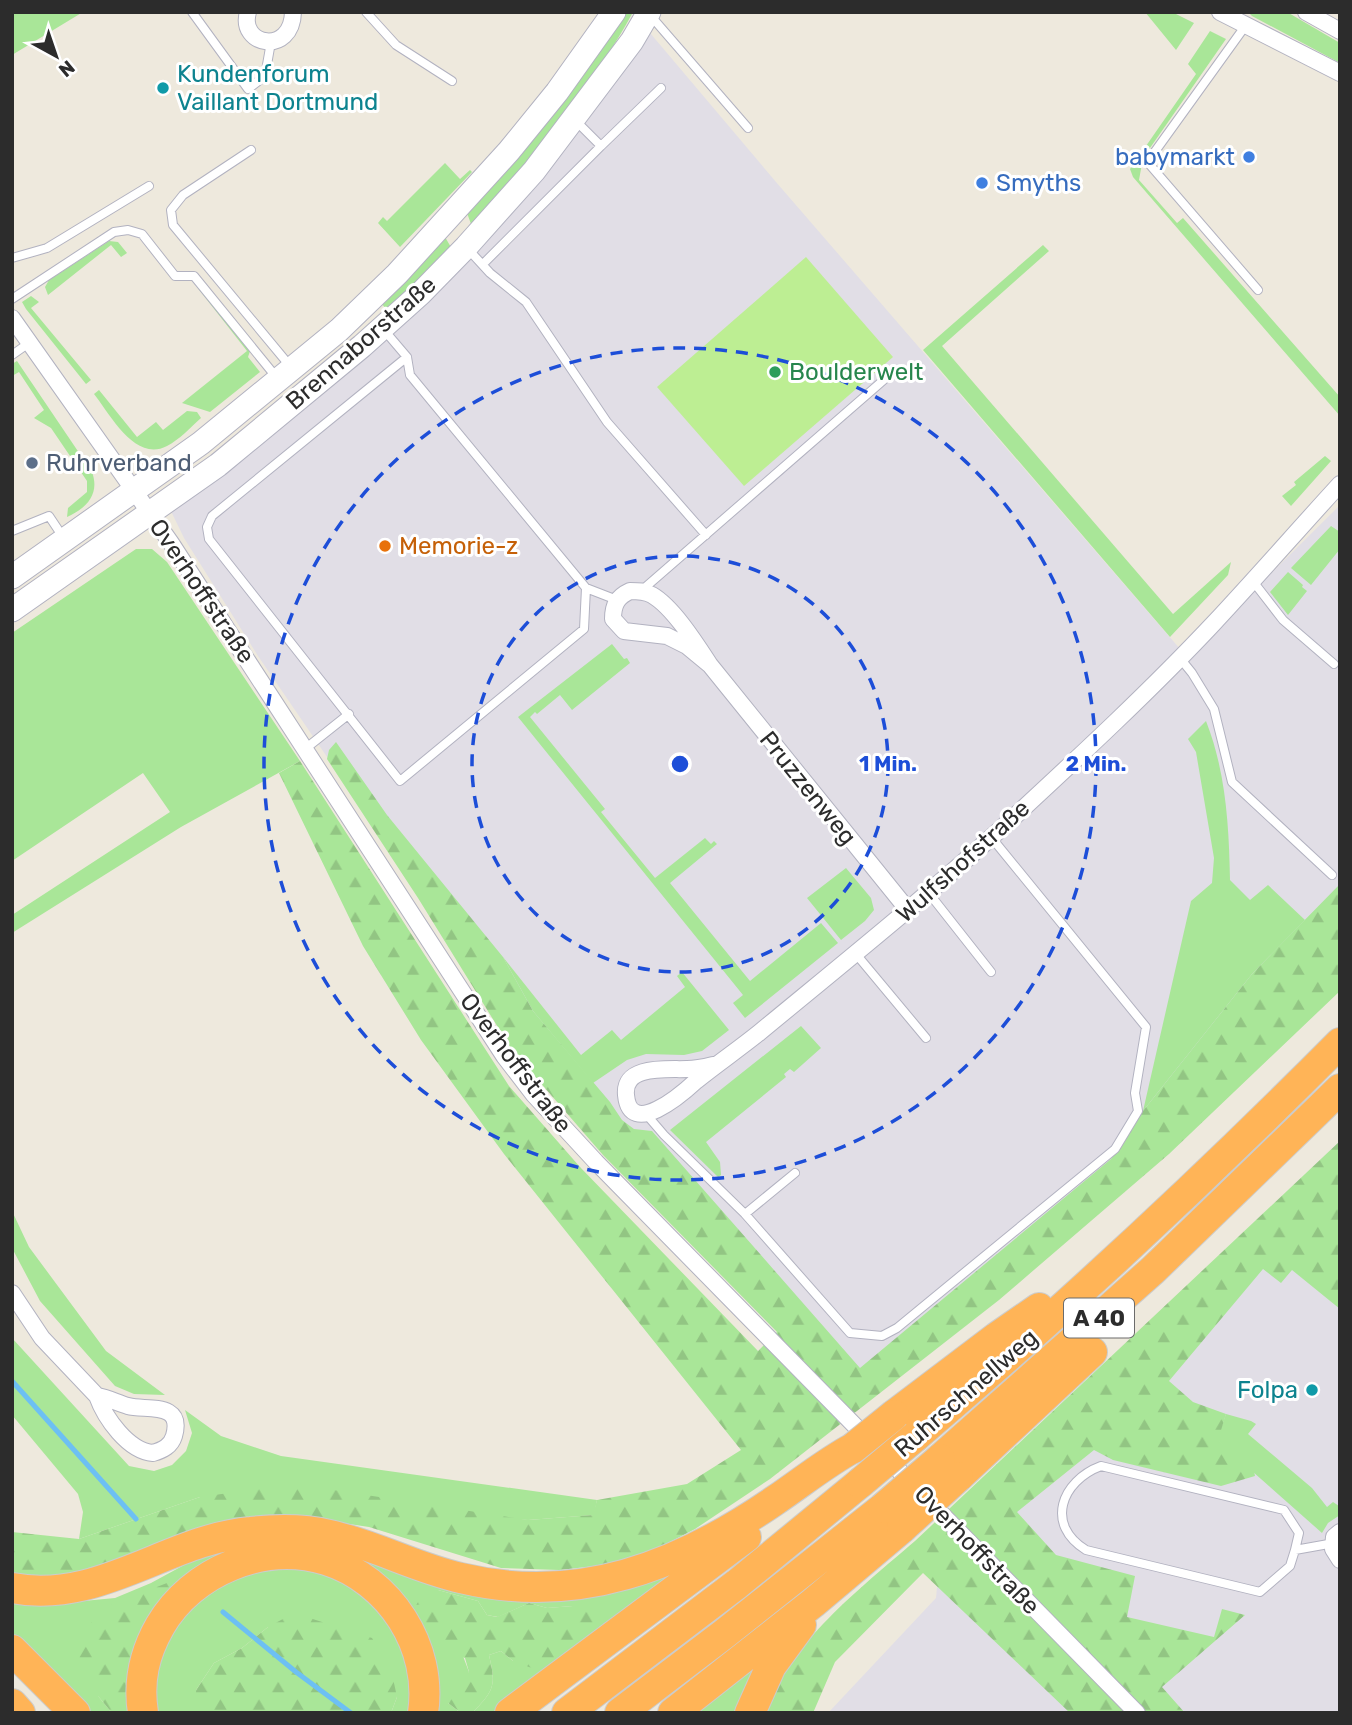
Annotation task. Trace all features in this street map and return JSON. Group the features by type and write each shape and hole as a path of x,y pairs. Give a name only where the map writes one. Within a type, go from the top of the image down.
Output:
{"highway":[{"name":"Ruhrschnellweg","path":"567,1713 727,1591 847,1463 916,1436 1026,1341 1145,1233 1340,1043"},
{"name":"Ruhrschnellweg","path":"620,1713 724,1634 892,1518 949,1468 1340,1088"},
{"path":"510,1713 847,1463 894,1415 997,1337 1112,1259 1145,1233"},
{"path":"12,1588 56,1591 84,1586 120,1576 192,1546 243,1532 274,1530 329,1535 381,1550 439,1572 481,1583 535,1587 585,1584 616,1578 674,1559 847,1463"},
{"path":"750,1713 771,1667 804,1621 875,1550 892,1518"},
{"path":"673,1713 803,1611 875,1550"},
{"path":"143,1713 141,1675 146,1656 173,1606 215,1573 238,1563 282,1556 325,1560 344,1568 390,1602 409,1630 421,1661 425,1688 423,1713"},
{"path":"12,1650 75,1713"},
{"path":"12,1704 20,1713"}],"main road":[{"name":"Brennaborstraße","path":"12,577 201,443 365,306 509,151 557,92 614,12"},
{"name":"Brennaborstraße","path":"12,610 218,465 383,328 466,247 534,170 632,41 649,13"},
{"path":"450,217 466,247"},
{"path":"365,306 383,328"}],"street":[{"path":"248,12 246,20 250,32 257,39 271,42 286,35 293,22 293,12"},
{"path":"1220,12 1340,73"},
{"path":"1306,12 1340,31"},
{"name":"Overhoffstraße","path":"12,318 149,513 476,1014 534,1095 623,1190 1137,1713"},
{"name":"Wulfshofstraße","path":"713,1065 690,1069 649,1069 636,1076 626,1088 631,1109 638,1114 646,1114 669,1103 713,1065 751,1039 856,954 991,837 1180,657 1340,484"},
{"path":"617,600 630,591 641,591"},
{"name":"Pruzzenweg","path":"641,591 653,596 668,610 908,910"},
{"name":"Pruzzenweg","path":"617,600 612,619 624,631 667,636 687,646 710,665"},
{"path":"12,1293 43,1338 97,1396 102,1409 135,1447 153,1453 166,1448 172,1441 176,1426 174,1419 165,1410 129,1406 112,1398 97,1396"},
{"path":"1337,1538 1333,1549 1340,1560"}],"lane":[{"path":"192,12 248,89 265,76 271,42"},
{"path":"366,12 396,45 452,82"},
{"path":"649,13 748,128"},
{"path":"1246,25 1152,157 1150,165 1258,290"},
{"path":"483,264 661,88"},
{"path":"574,120 601,146"},
{"path":"251,149 183,195 171,210 173,225 285,374"},
{"path":"12,258 47,248 149,186"},
{"path":"12,299 114,232 128,230 142,234 175,276 194,276 285,374"},
{"path":"466,247 526,302 607,422 706,535"},
{"path":"383,328 407,357 410,375 586,588 617,600"},
{"path":"12,355 29,343"},
{"path":"407,357 212,516 207,527 209,539 400,781 583,629 586,588"},
{"path":"641,591 894,371"},
{"path":"12,531 49,516 65,540"},
{"path":"1252,580 1283,620 1334,664"},
{"path":"1180,657 1214,709 1232,782 1332,875"},
{"path":"305,749 349,715"},
{"path":"646,1114 745,1214 850,1333 882,1336 897,1328 1115,1149 1138,1111 1135,1093 1146,1027 991,837"},
{"path":"928,892 991,972"},
{"path":"856,954 926,1038"},
{"path":"745,1214 795,1173"},
{"path":"1101,1466 1284,1510 1299,1533 1295,1550 1290,1566 1260,1592 1086,1550 1073,1543 1064,1525 1062,1504 1070,1487 1087,1472 1101,1466"},
{"path":"1295,1550 1337,1538"}],"shaded area":[{"path":"645,27 1187,657 1340,505 1340,899 1117,1161 858,1377 466,960 258,656 184,538 168,505 368,346"},
{"path":"1340,1141 1340,1713 828,1713 936,1598 943,1524"}],"green space":[{"path":"12,12 83,12 12,55"},
{"path":"624,12 633,12 598,70 518,173 474,224 471,224 467,213"},
{"path":"1145,12 1172,12 1194,23 1176,50"},
{"path":"1248,12 1287,12 1340,43 1340,63 1252,16"},
{"path":"1210,31 1226,39 1143,158 1139,180 1177,223 1183,218 1340,397 1340,416 1133,177 1130,169 1196,74 1188,64"},
{"path":"445,163 460,179 470,170 472,172 400,247 378,223 383,217 387,221"},
{"path":"445,237 452,249 388,311 381,303"},
{"path":"109,241 118,242 127,253 121,257 111,245 48,295 45,287 49,280"},
{"path":"1043,245 1049,251 942,346 1173,614 1231,562 1228,575 1170,637 923,350"},
{"name":"Boulderwelt","path":"806,257 893,357 744,486 657,387"},
{"path":"198,286 250,351 248,357 260,372 210,412 182,403 247,351"},
{"path":"31,296 39,302 31,308 91,380 86,384 26,309 22,302"},
{"path":"17,361 92,472 93,494 86,505 67,517 68,508 87,492 87,481 51,428 34,418 44,410 19,372 12,376 12,364"},
{"path":"99,390 137,437 156,422 163,430 187,411 197,412 201,418 167,446 144,448 124,434 116,424 94,394"},
{"path":"1325,456 1331,461 1291,506 1282,496"},
{"path":"1331,526 1340,532 1340,549 1311,585 1291,568"},
{"path":"136,549 152,549 167,562 300,761 181,827 12,933 12,915 170,812 143,773 12,861 12,633"},
{"path":"1288,572 1307,591 1288,615 1270,592"},
{"path":"612,644 630,663 572,710 560,695 530,717 605,809 601,812 655,878 705,838 711,844 714,841 717,844 670,883 750,981 821,923 838,943 745,1018 733,1003 743,995 518,717"},
{"path":"1206,721 1222,779 1229,840 1230,880 1250,900 1268,885 1305,920 1252,974 1143,1111 1191,901 1212,883 1214,858 1196,752 1188,739"},
{"path":"336,742 387,815 503,957 533,1011 622,1120 634,1129 652,1131 860,1368 1111,1159 1143,1111 1252,974 1340,884 1340,991 1169,1154 999,1300 770,1479 695,1529 641,1557 605,1565 559,1570 501,1568 369,1527 323,1520 54,1577 12,1576 12,1532 79,1539 200,1497 295,1484 528,1520 593,1515 597,1500 687,1484 741,1450 504,1154 421,1040 363,946 279,773 300,761 509,1086 580,1167 758,1351 777,1332 603,1155 512,1050 418,898 327,759 329,750"},
{"path":"846,868 871,898 874,910 841,940 807,898"},
{"path":"503,957 581,1055 612,1030 621,1040 685,987 677,976 682,972 729,1030 702,1051 684,1055 646,1054 627,1060 593,1083 533,1011"},
{"path":"801,1026 821,1048 794,1072 790,1069 784,1074 786,1077 706,1142 720,1162 721,1175 718,1177 670,1130"},
{"path":"1340,1141 1340,1309 1292,1270 1281,1283 1263,1269 1169,1381 1193,1402 1226,1414 1218,1440 1254,1471 1255,1476 1221,1486 1113,1460 1094,1450 1017,1512 1056,1555 1135,1576 1127,1617 1214,1637 1222,1609 1245,1615 1162,1687 1185,1713 1070,1713 923,1573 835,1662 813,1713 766,1713 776,1688 791,1663 828,1618 915,1541"},
{"path":"12,1211 29,1247 106,1351 165,1395 134,1394 115,1386 40,1301 12,1248"},
{"path":"12,1338 129,1466 154,1471 172,1465 186,1451 192,1433 185,1410 221,1436 281,1456 597,1500 594,1515 528,1520 200,1497 79,1539 83,1512 78,1494 12,1415"},
{"path":"1226,1414 1256,1424 1248,1434 1312,1488 1327,1507 1333,1502 1339,1506 1340,1515 1328,1523 1322,1533 1217,1440"},
{"path":"309,1543 489,1590 693,1566 498,1713 472,1713 492,1687 493,1673 489,1655 501,1651 513,1661 573,1606 547,1608 529,1603 498,1617 487,1615 478,1601 438,1590 469,1672 448,1703 461,1713 391,1713 397,1697 268,1627 242,1648 214,1663 196,1690 196,1713 134,1713 98,1696 112,1713 85,1713 12,1640 12,1600 52,1604 115,1598 151,1583 197,1558 232,1546"},
{"path":"172,1581 179,1590 134,1713 112,1713 77,1663 84,1629 111,1605"},
{"path":"438,1590 478,1601 487,1615 497,1617 529,1603 547,1608 573,1606 598,1611 605,1619 575,1649 537,1670 513,1661 501,1651 489,1655 493,1673 492,1687 472,1713 461,1713 448,1703 444,1685 469,1672 465,1658 438,1649 414,1609 422,1595"},
{"path":"294,1613 372,1638 391,1669 397,1697 391,1713 196,1713 196,1690 214,1663 242,1648 268,1627"},
{"path":"745,1667 759,1672 740,1713 685,1713"}],"waterway":[{"path":"12,1381 136,1519"},
{"path":"223,1612 351,1713"}],"place":[{"name":"Kundenforum Vaillant Dortmund","path":"163,88"},
{"name":"babymarkt","path":"1249,157"},
{"name":"Smyths","path":"982,183"},
{"name":"Boulderwelt","path":"775,372"},
{"name":"Ruhrverband","path":"32,463"},
{"name":"Memorie-z","path":"385,546"},
{"name":"Folpa","path":"1312,1390"}]}
